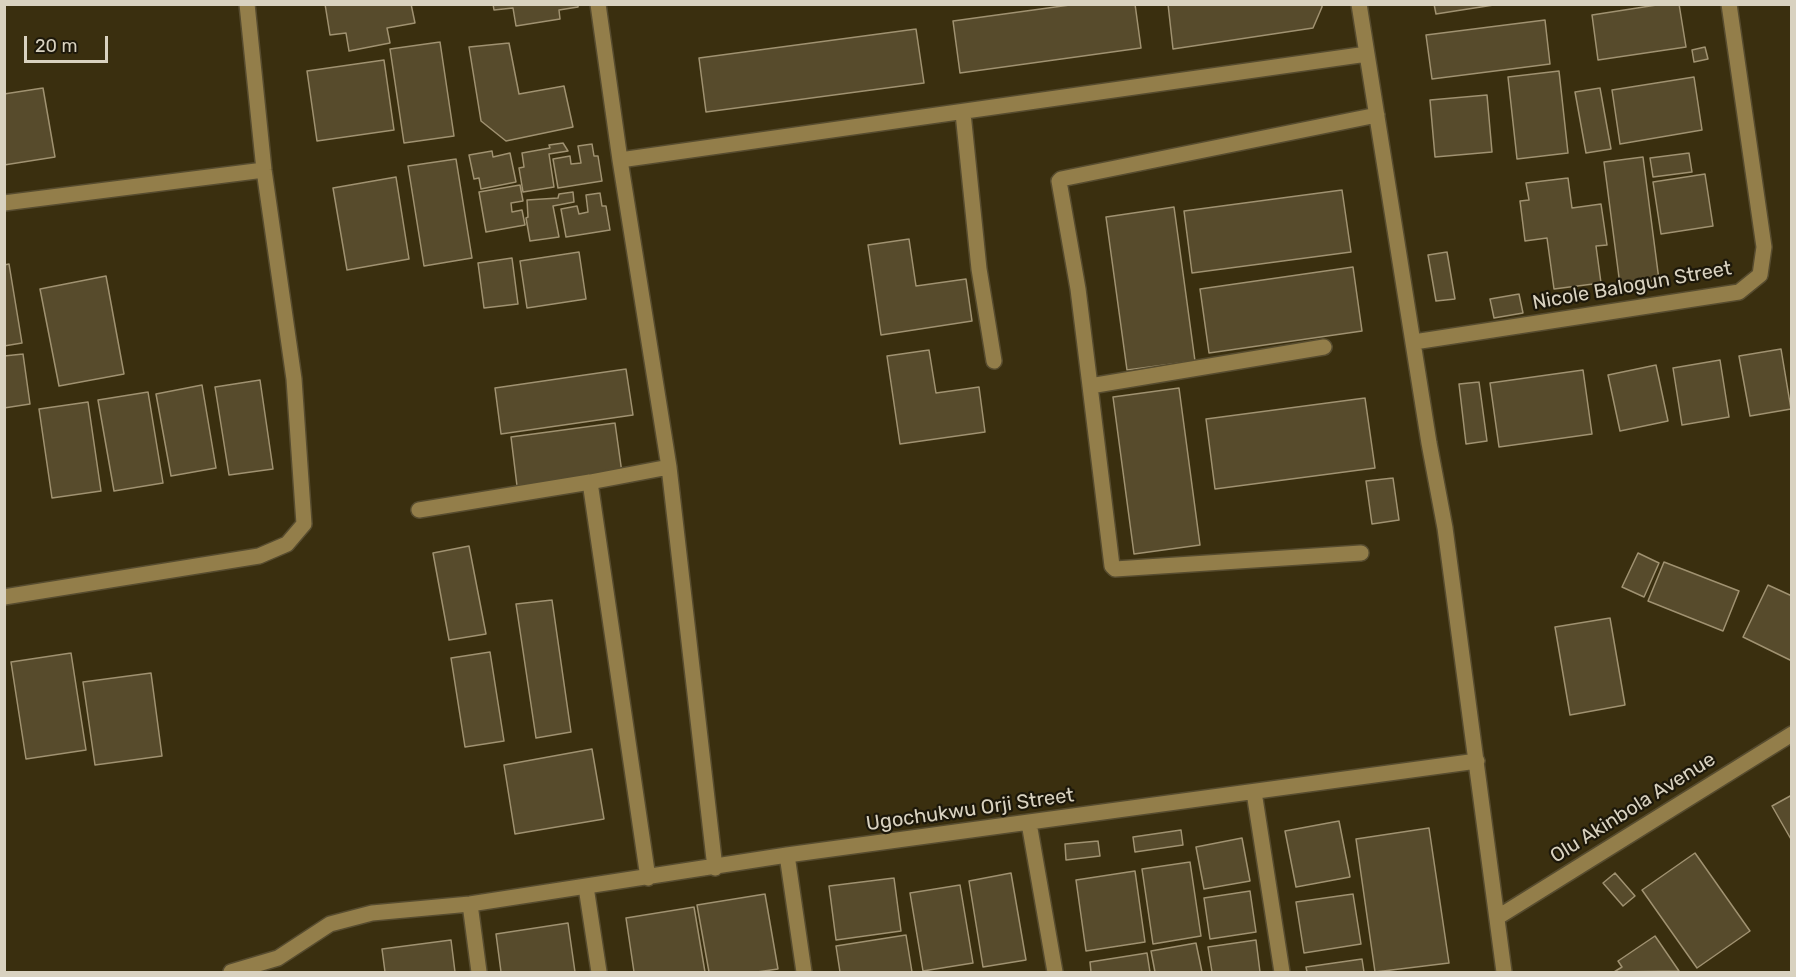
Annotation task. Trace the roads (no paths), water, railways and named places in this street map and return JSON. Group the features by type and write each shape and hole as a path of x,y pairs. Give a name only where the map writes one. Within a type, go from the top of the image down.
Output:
{"street":[{"path":"4,597 259,556 287,544 304,524 294,379 264,170 247,4"},
{"path":"598,4 620,160 669,466 715,868"},
{"path":"1359,4 1445,528 1504,972"},
{"name":"Nicole Balogun Street","path":"1414,342 1739,292 1760,275 1764,248 1728,4"},
{"path":"620,160 1367,54"},
{"path":"963,113 979,269 994,361"},
{"path":"1361,553 1115,569 1112,566 1090,386 1060,178 1377,115"},
{"path":"4,203 264,170"},
{"path":"1090,386 1324,347"},
{"path":"419,510 590,482 669,466"},
{"path":"590,482 648,878"},
{"name":"Olu Akinbola Avenue","path":"1498,917 1791,734"},
{"name":"Ugochukwu Orji Street","path":"231,972 279,958 330,924 350,917 470,904 715,868 786,855 1477,761"},
{"path":"1254,792 1282,972"},
{"path":"1029,823 1055,972"},
{"path":"786,855 804,972"},
{"path":"586,887 599,972"},
{"path":"470,904 479,972"}]}
